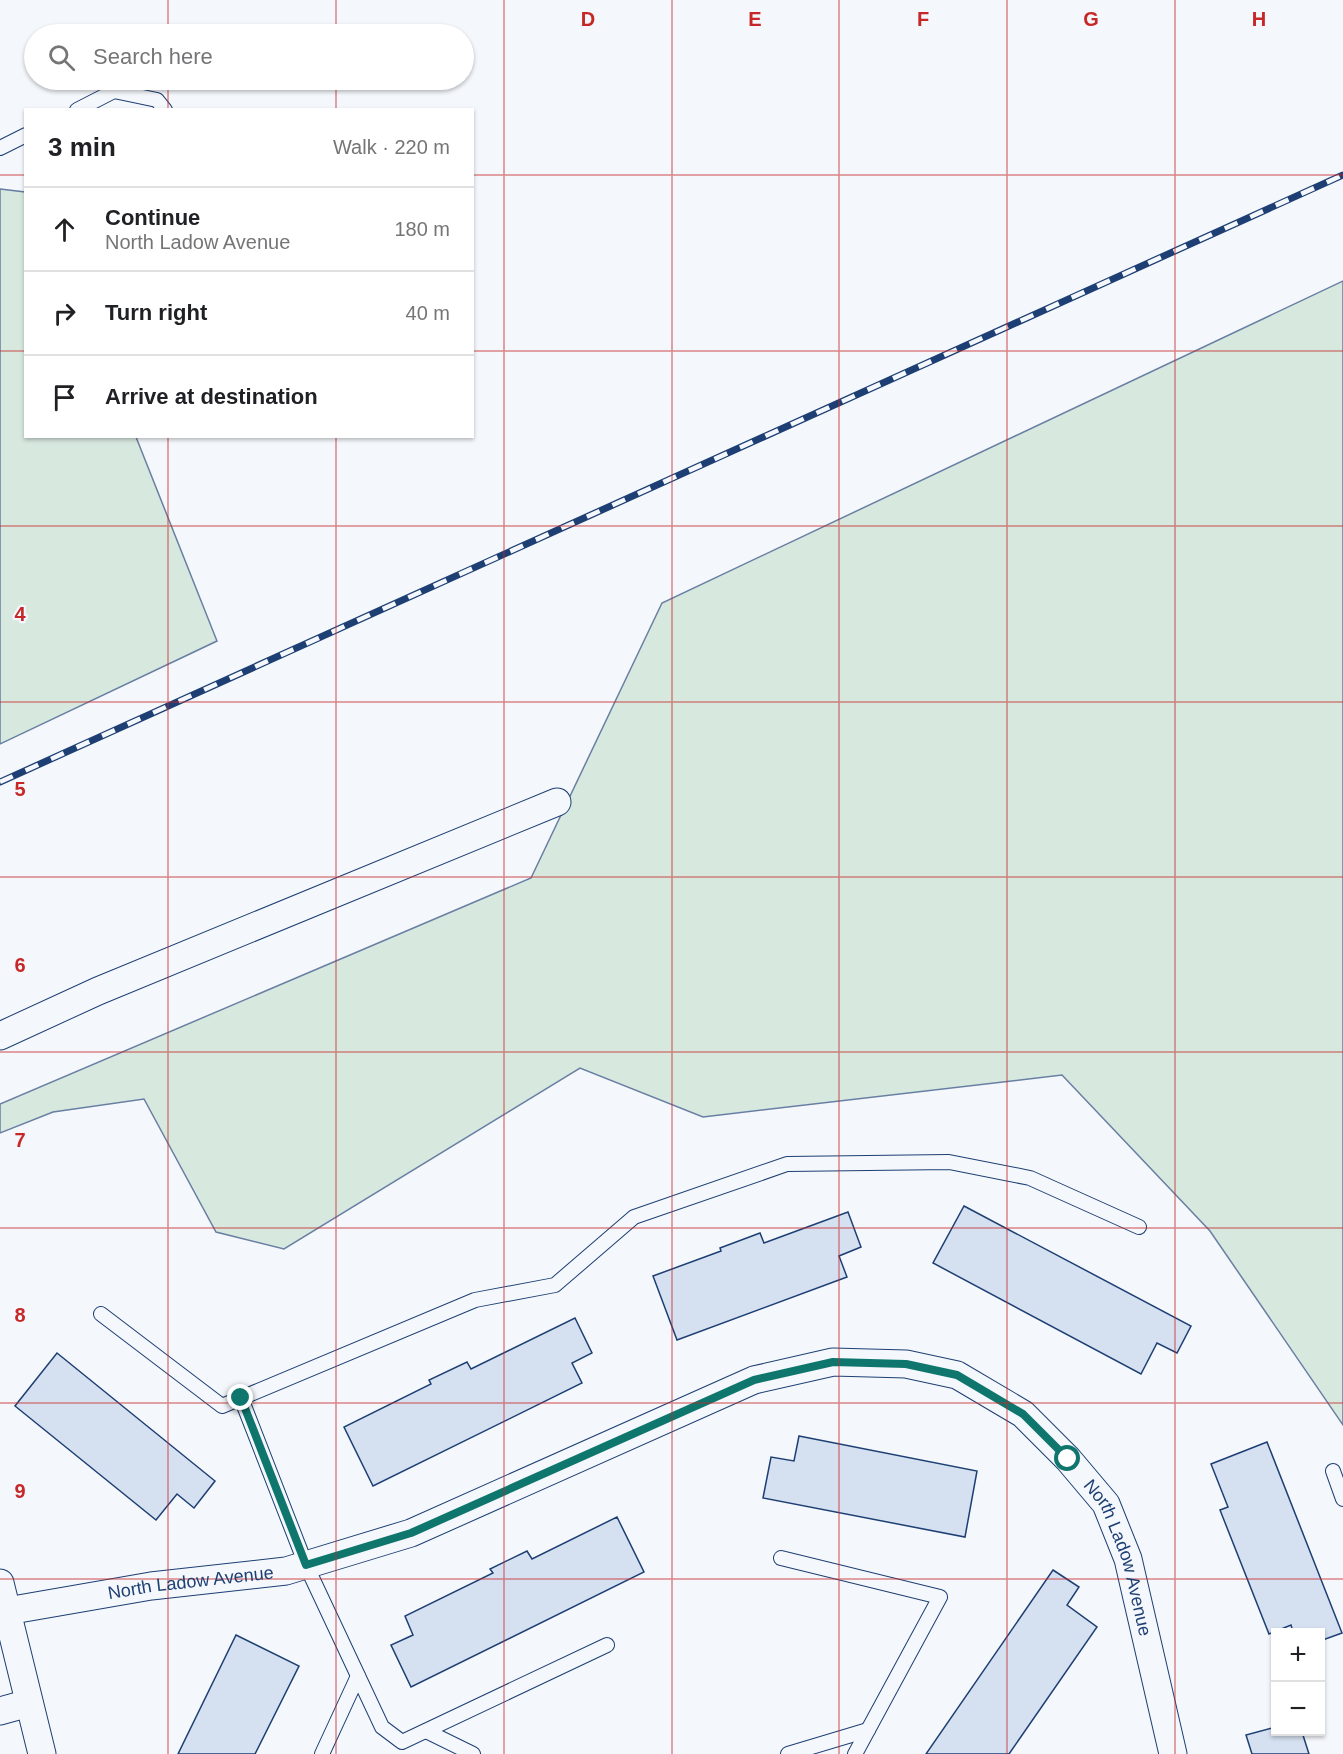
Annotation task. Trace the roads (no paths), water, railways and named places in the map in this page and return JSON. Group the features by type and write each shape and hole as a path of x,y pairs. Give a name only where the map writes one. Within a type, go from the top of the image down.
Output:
{"street":[{"path":"0,1036 98,991 557,801"},
{"name":"North Ladow Avenue","path":"7,1611 151,1586 286,1571 411,1533 754,1380 833,1362 906,1364 957,1375 1023,1414 1068,1459 1106,1504 1128,1559 1173,1754"},
{"path":"0,1583 42,1754"},
{"path":"0,1711 29,1703"}],"lane":[{"path":"81,108 114,91 157,100 163,108"},
{"path":"0,148 24,136"},
{"path":"101,1314 222,1406 475,1300 555,1285 634,1217 787,1164 950,1162 1030,1178 1139,1227"},
{"path":"241,1398 306,1565 382,1727 402,1742 607,1645"},
{"path":"1333,1471 1343,1498"},
{"path":"781,1558 940,1597 855,1754"},
{"path":"322,1754 358,1676"},
{"path":"788,1754 868,1730"},
{"path":"426,1731 472,1754"}],"railway":[{"path":"0,782 1343,175"}]}
